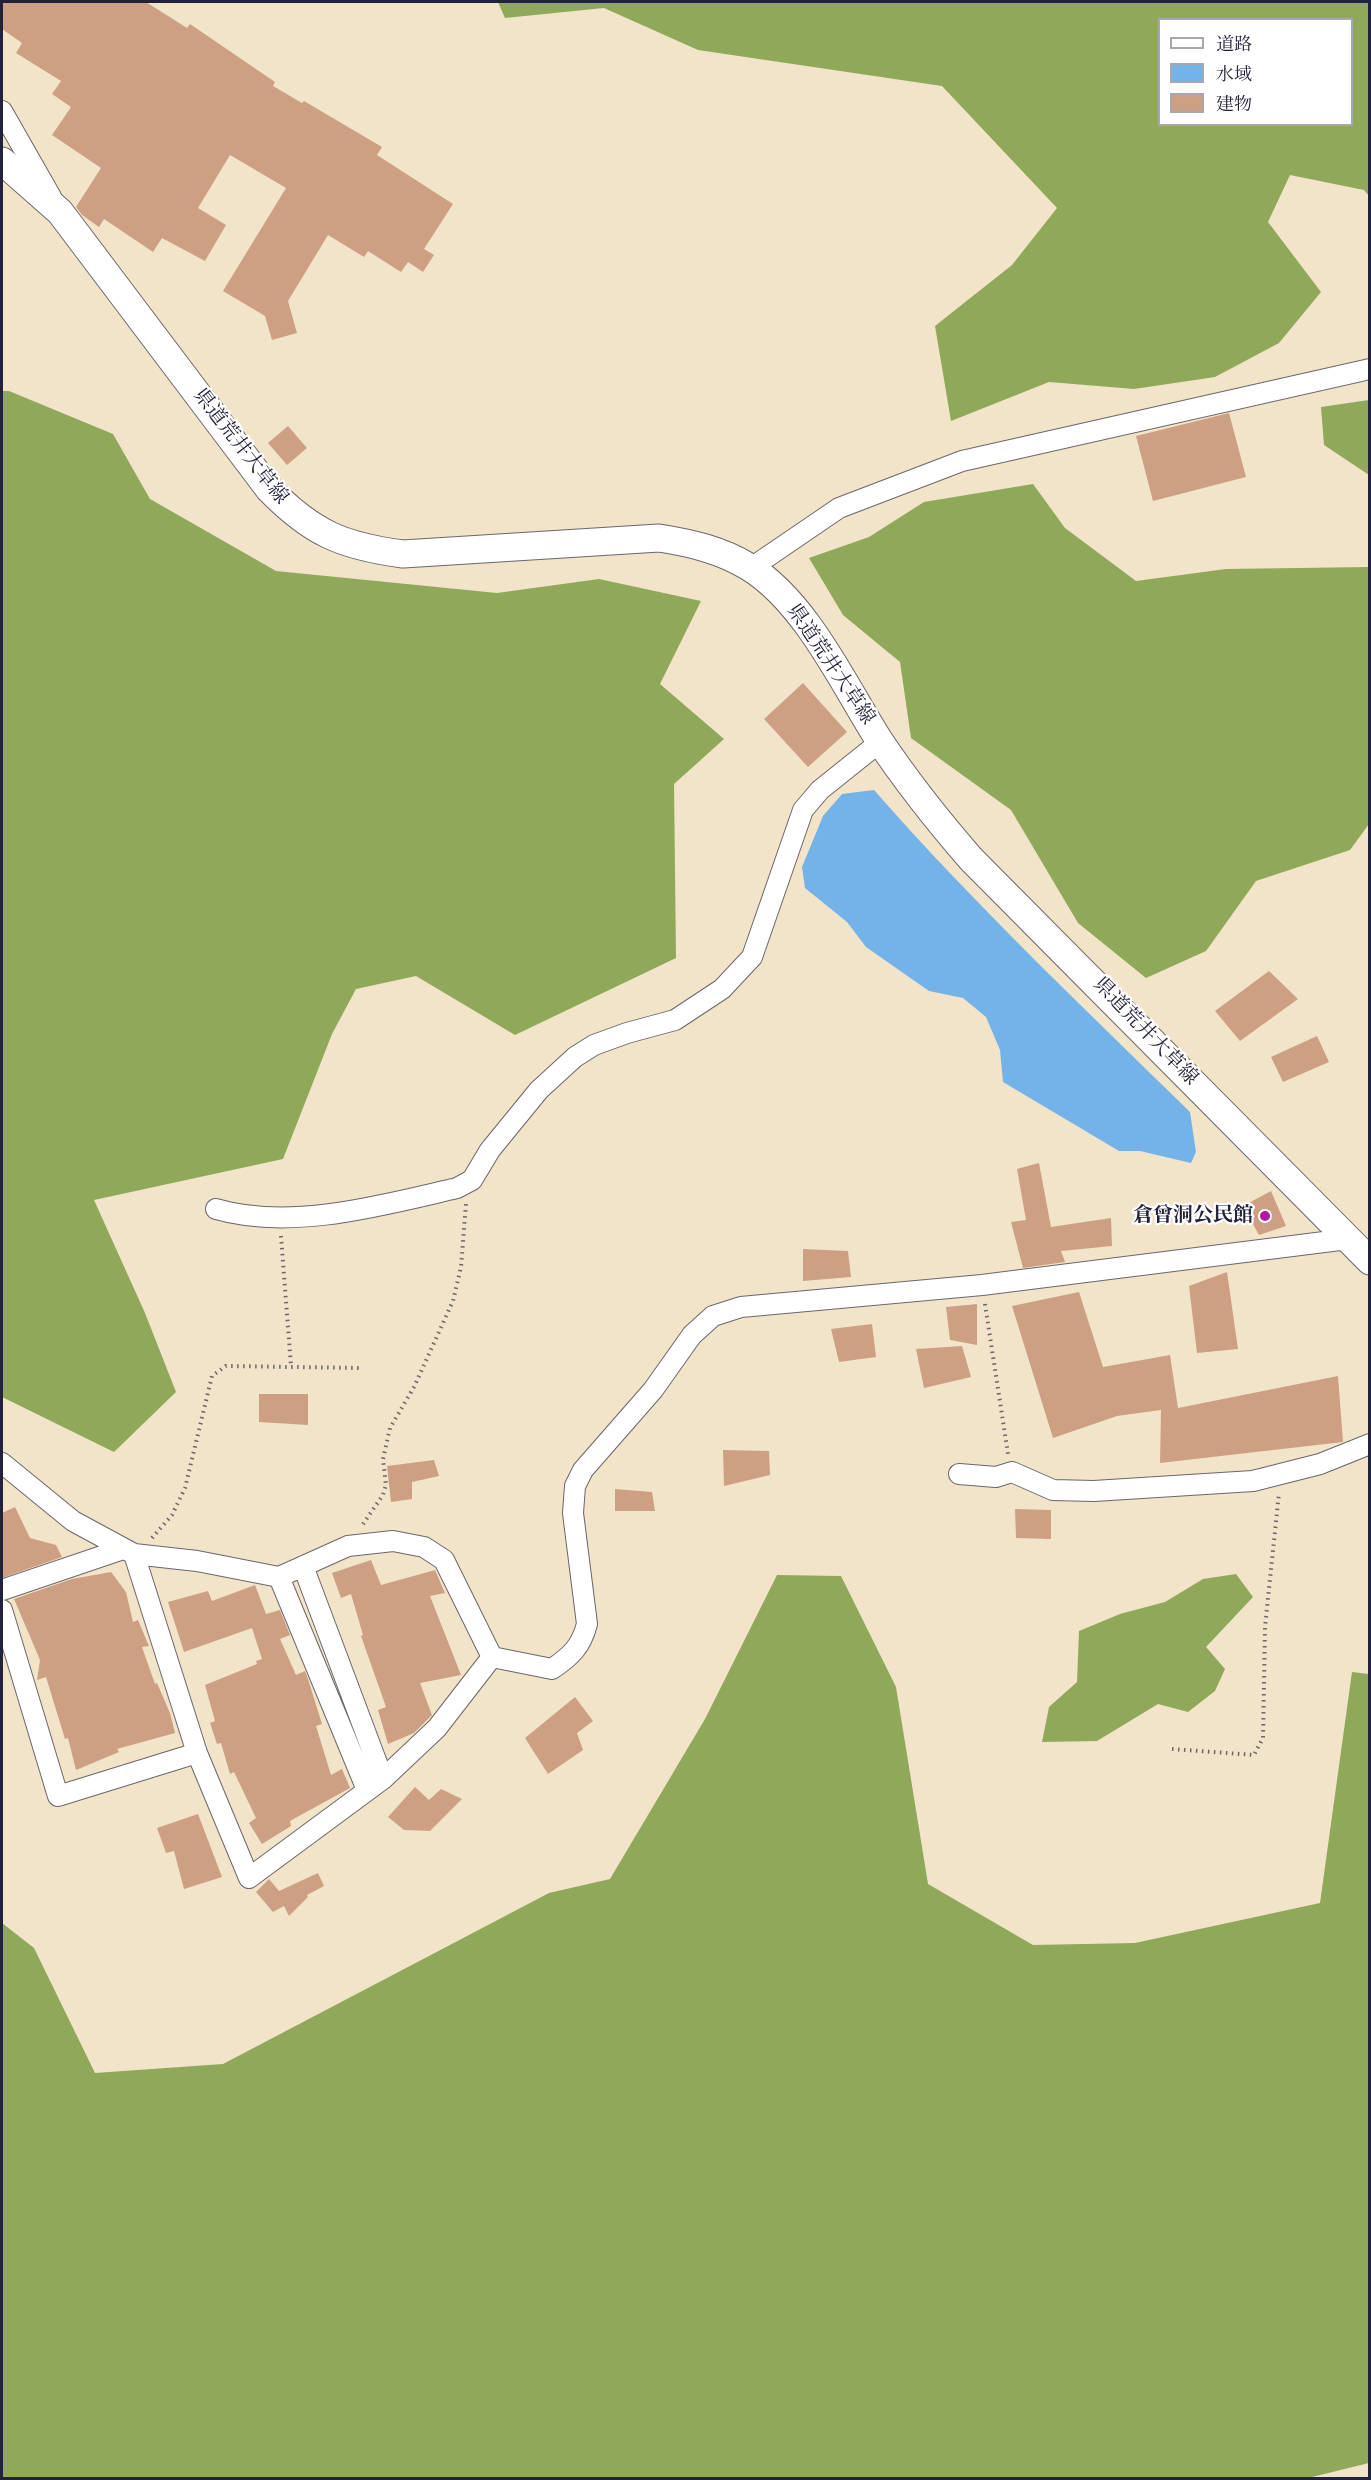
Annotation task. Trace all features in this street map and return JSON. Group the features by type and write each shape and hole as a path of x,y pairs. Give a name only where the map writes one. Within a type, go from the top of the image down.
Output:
{"main road":[{"name":"県道荒井大草線","path":"2,160 60,212 269,489 297,517 335,539 370,550 403,554 659,538 697,544 752,568 786,599 816,638 880,742 927,808 971,859 1370,1261"}],"street":[{"path":"2,111 60,212"},
{"path":"752,568 839,508 962,461 1370,369"},
{"path":"216,1209 232,1214 280,1218 381,1205 458,1188 468,1183 490,1150 539,1090 575,1057 594,1045 675,1020 722,989 752,957 803,810 820,790 880,742"},
{"path":"492,1657 552,1669 573,1654 583,1641 587,1624 573,1513 575,1486 583,1470 653,1390 692,1335 713,1316 741,1307 982,1285 1347,1239"},
{"path":"959,1474 996,1477 1012,1472 1053,1490 1094,1491 1252,1481 1320,1464 1370,1444"},
{"path":"2,1463 73,1521 133,1552 197,1561 279,1577 348,1546 404,1543 424,1547 444,1560 492,1657"},
{"path":"133,1552 197,1753 249,1878 375,1785 437,1728 492,1657"},
{"path":"2,1590 133,1552"},
{"path":"303,1566 375,1785"},
{"path":"279,1577 375,1785"},
{"path":"2,1610 58,1796 197,1753"}],"path":[{"path":"356,1545 358,1531 383,1495 386,1485 383,1459 390,1428 418,1378 453,1301 461,1267 468,1183"},
{"path":"280,1218 291,1367"},
{"path":"982,1285 1012,1472"},
{"path":"133,1552 172,1515 185,1488 213,1376 226,1366 360,1368"},
{"path":"1172,1749 1254,1755 1263,1738 1266,1627 1281,1474"}],"green space":[{"path":"498,2 1369,2 1369,196 1364,190 1290,175 1268,222 1321,292 1279,343 1215,377 1134,389 1049,382 951,421 935,326 1012,265 1057,208 942,86 698,50 604,8 505,18"},
{"path":"2,391 9,391 113,434 150,499 276,571 497,593 599,579 701,601 660,684 724,739 674,784 676,958 515,1035 416,976 356,989 332,1034 283,1159 94,1200 145,1313 176,1392 114,1452 2,1397"},
{"path":"1370,400 1369,475 1324,445 1321,407"},
{"path":"1033,484 1065,528 1136,581 1226,569 1369,567 1369,824 1350,850 1256,881 1206,951 1146,978 1078,923 1011,810 911,738 900,662 843,615 809,558 869,537 924,502"},
{"path":"1236,1574 1253,1597 1206,1647 1225,1669 1215,1691 1188,1712 1158,1704 1097,1741 1042,1742 1049,1707 1077,1682 1079,1631 1120,1614 1165,1602 1203,1579"},
{"path":"777,1575 841,1576 896,1687 928,1884 1033,1945 1135,1943 1320,1903 1352,1672 1369,1674 1369,2463 1308,2478 2,2478 2,1923 34,1948 95,2073 223,2064 549,1893 610,1879 705,1719"}],"water":[{"path":"874,790 989,914 1190,1112 1196,1152 1191,1163 1140,1151 1119,1151 1003,1082 1000,1050 986,1017 963,998 929,991 866,947 847,922 805,888 802,867 823,816 842,794"}],"building":[{"path":"2,2 146,2 187,28 190,24 275,82 273,86 302,103 304,101 382,147 377,155 453,204 424,249 434,255 423,272 408,262 401,272 368,251 364,257 328,235 288,301 297,333 272,340 265,316 223,291 286,188 230,155 198,208 226,225 205,261 162,238 153,252 104,219 99,227 82,215 76,207 101,168 52,135 71,107 52,94 61,81 16,53 22,43 2,29"},
{"path":"1229,413 1246,477 1153,501 1136,436"},
{"path":"288,426 307,448 287,465 268,443"},
{"path":"803,683 847,732 808,767 764,719"},
{"path":"1269,971 1298,999 1240,1041 1215,1011"},
{"path":"1317,1036 1329,1062 1283,1082 1271,1057"},
{"path":"1039,1163 1051,1227 1111,1218 1112,1246 1061,1251 1065,1262 1023,1268 1011,1222 1026,1220 1017,1169"},
{"name":"倉曾洞公民館","path":"1271,1191 1286,1226 1259,1235 1243,1206"},
{"path":"803,1249 848,1251 851,1277 803,1281"},
{"path":"1227,1272 1238,1349 1197,1353 1189,1286"},
{"path":"1079,1292 1103,1367 1170,1355 1178,1408 1338,1376 1343,1442 1160,1463 1161,1410 1117,1416 1053,1438 1012,1306"},
{"path":"977,1304 977,1345 950,1340 946,1307"},
{"path":"872,1324 876,1357 839,1362 831,1329"},
{"path":"962,1346 971,1377 924,1388 916,1349"},
{"path":"259,1394 308,1394 308,1425 259,1422"},
{"path":"723,1450 769,1451 770,1475 724,1486"},
{"path":"434,1460 439,1476 412,1482 412,1499 391,1502 387,1466"},
{"path":"615,1489 652,1492 655,1511 615,1511"},
{"path":"15,1507 30,1538 56,1545 62,1557 2,1578 2,1513"},
{"path":"1015,1509 1051,1510 1051,1539 1016,1538"},
{"path":"371,1560 381,1585 435,1570 445,1593 430,1596 461,1675 420,1683 432,1715 414,1733 388,1744 378,1710 386,1707 361,1636 363,1635 351,1594 341,1598 332,1573"},
{"path":"111,1572 126,1592 133,1622 138,1620 149,1646 142,1647 155,1684 157,1683 170,1713 175,1733 117,1749 119,1752 76,1770 68,1738 65,1739 46,1677 37,1680 40,1660 14,1599 72,1579"},
{"path":"255,1585 266,1614 280,1610 290,1635 280,1639 296,1675 305,1671 308,1679 322,1724 316,1726 331,1775 342,1769 350,1788 290,1821 291,1826 262,1844 249,1823 256,1818 234,1772 230,1774 221,1743 217,1744 210,1723 215,1721 205,1685 257,1664 256,1661 262,1659 252,1628 184,1652 168,1602 208,1591 212,1601"},
{"path":"575,1697 593,1721 577,1733 583,1750 548,1774 525,1738"},
{"path":"415,1787 429,1800 441,1789 462,1799 430,1831 404,1830 388,1817"},
{"path":"198,1814 222,1877 184,1889 174,1851 166,1853 157,1828"},
{"path":"318,1873 324,1886 307,1895 308,1897 289,1916 284,1906 273,1912 256,1892 269,1879 279,1891"}],"place":[{"name":"倉曾洞公民館","path":"1265,1216"}]}
